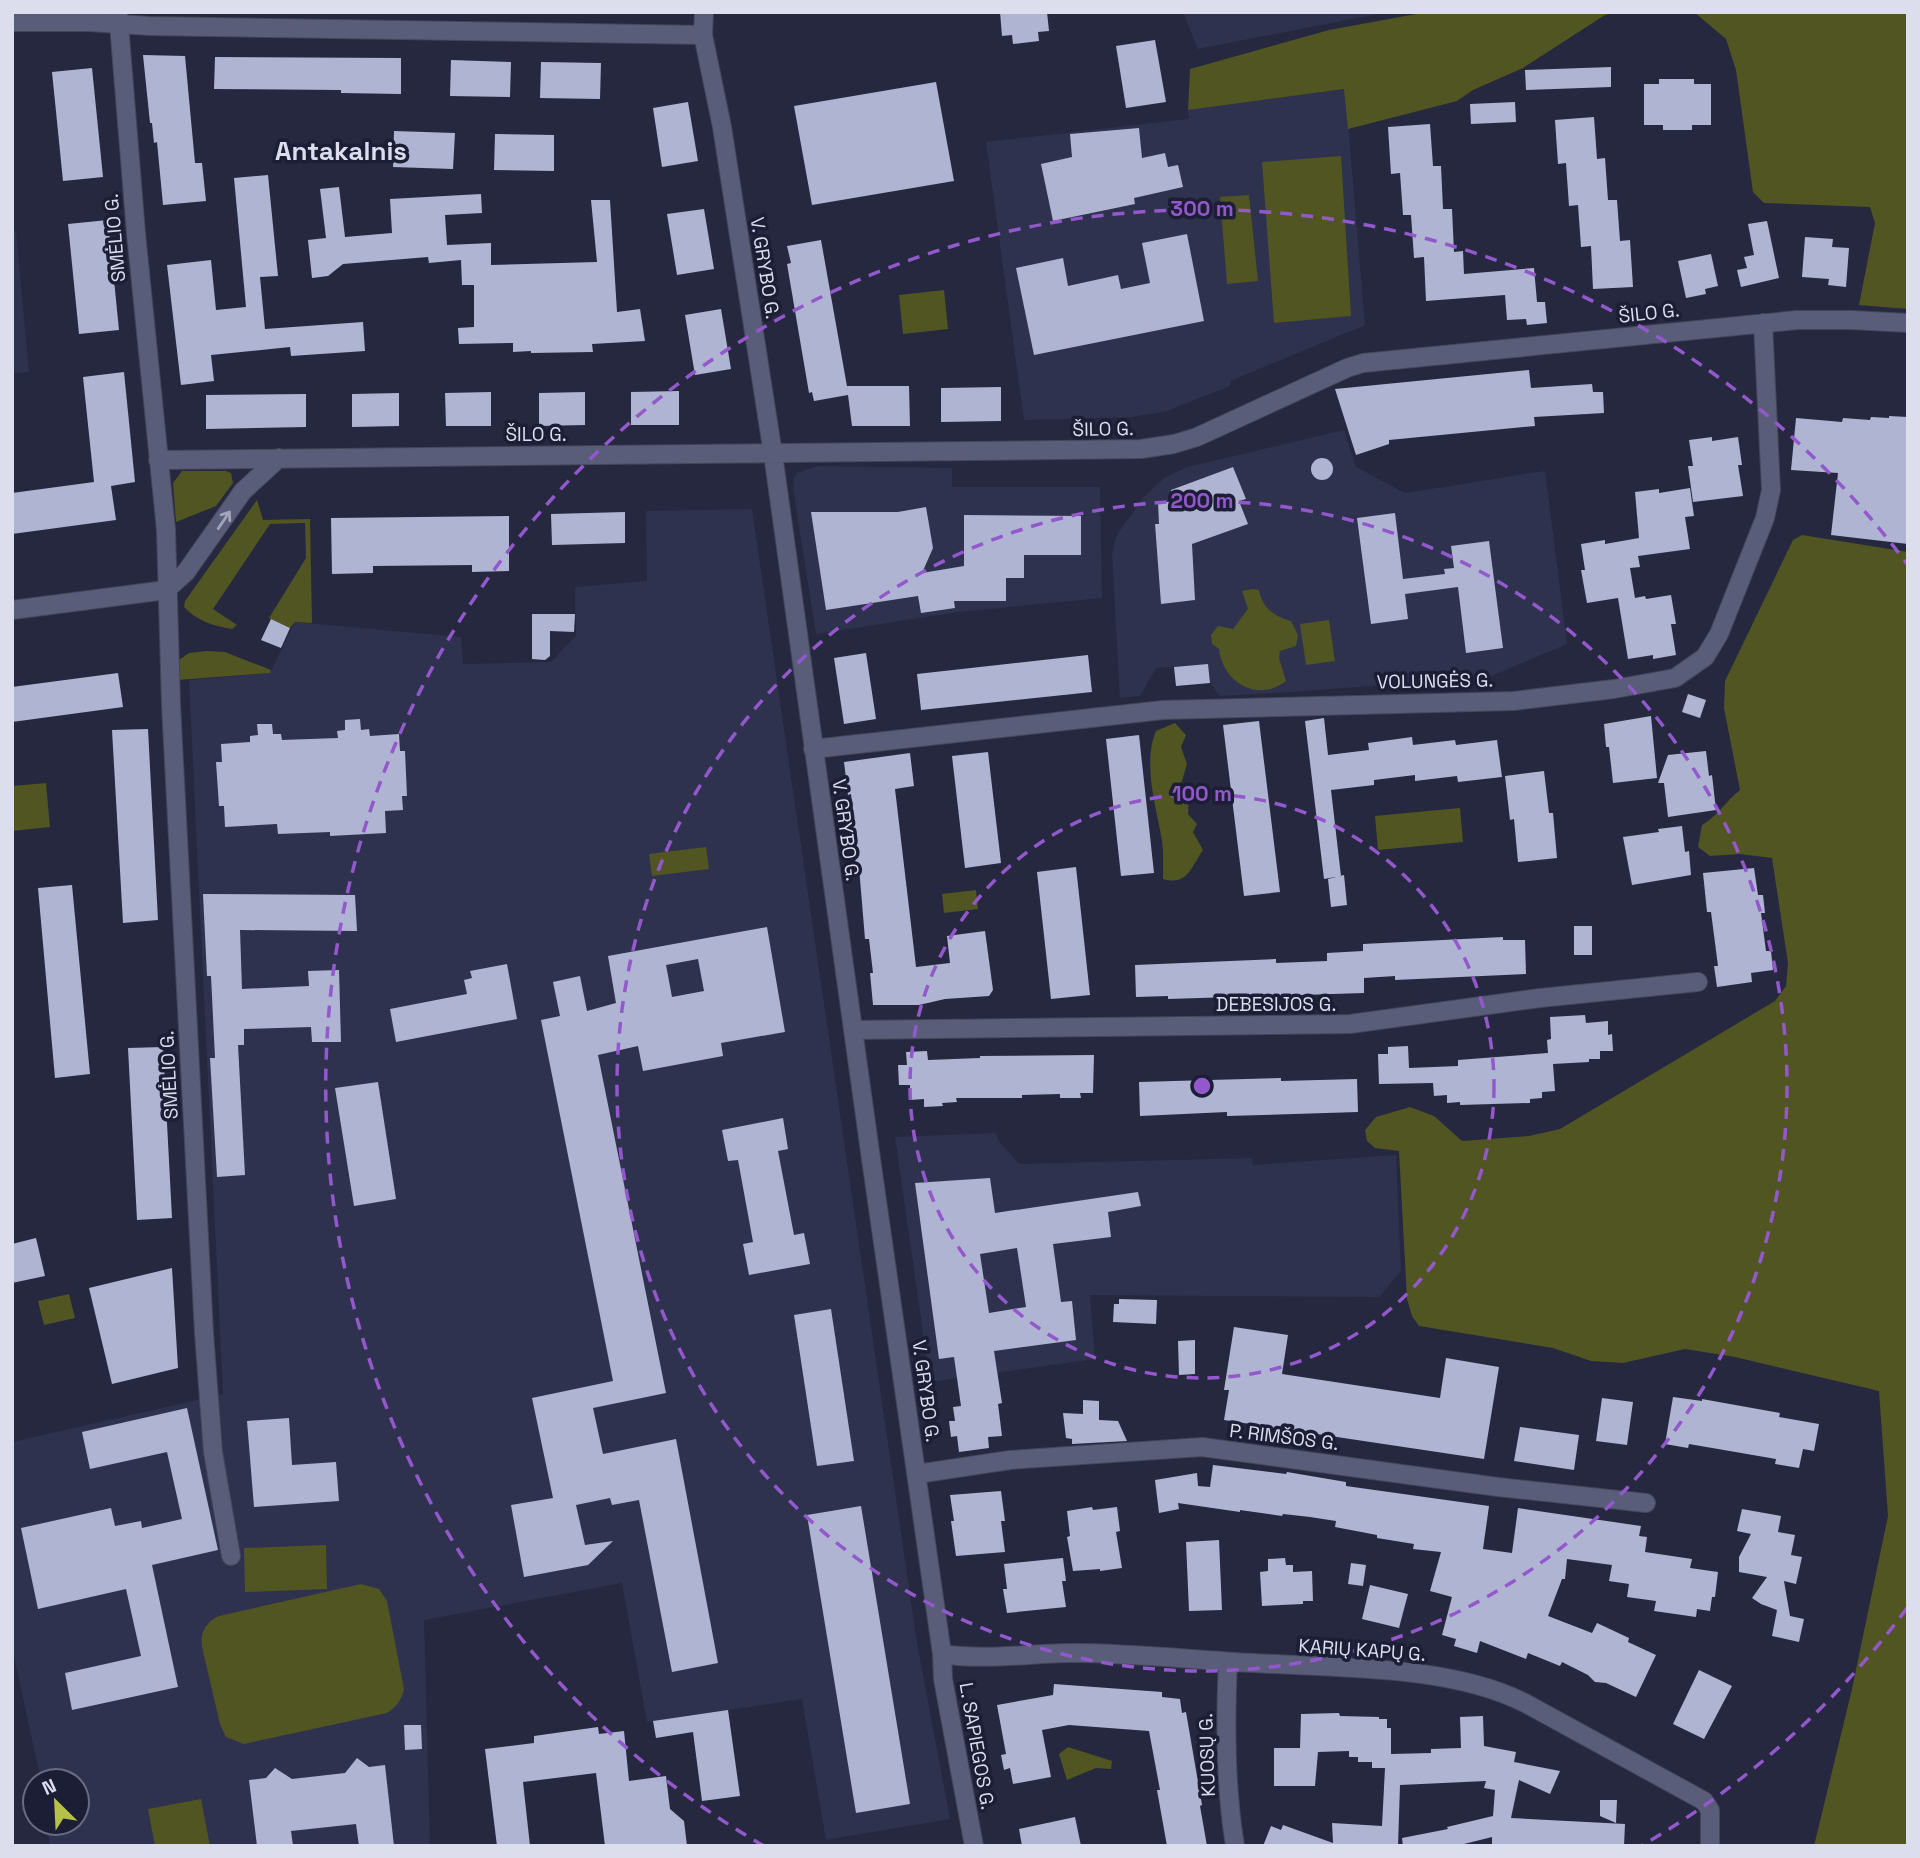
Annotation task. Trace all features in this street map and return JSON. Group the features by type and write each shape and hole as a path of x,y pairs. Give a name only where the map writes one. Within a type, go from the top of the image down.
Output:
{"street":[{"name":"V. GRYBO G.","path":"704,12 703,35 722,127 773,454 942,1654"},
{"path":"12,22 90,22 118,18 533,34 703,35"},
{"name":"SMĖLIO G.","path":"118,18 158,460"},
{"name":"ŠILO G.","path":"158,460 1141,449 1197,437 1363,363 1797,320 1908,324"},
{"name":"VOLUNGĖS G.","path":"813,749 1142,711 1513,701 1614,689 1675,678 1704,657 1719,634 1765,518 1771,490 1763,323"},
{"path":"12,610 166,590 186,572 243,491 279,458"},
{"path":"229,459 239,467 244,476 243,491"},
{"path":"158,460 167,552 166,590"},
{"path":"167,552 186,555 204,547"},
{"name":"SMĖLIO G.","path":"166,590 204,1333 213,1452 231,1556"},
{"name":"DEBESIJOS G.","path":"853,1030 1350,1024 1540,998 1698,982"},
{"name":"P. RIMŠOS G.","path":"916,1474 1010,1460 1202,1447 1498,1487 1646,1503"},
{"name":"KARIŲ KAPŲ G.","path":"942,1654 972,1658 1077,1653 1361,1669 1448,1678 1505,1692 1704,1801 1710,1810 1710,1846"},
{"name":"L. SAPIEGOS G.","path":"942,1654 943,1679 974,1846"},
{"name":"KUOSŲ G.","path":"1228,1662 1228,1774 1235,1846"}],"shaded area":[{"path":"1183,12 1388,12 1198,49"},
{"path":"1345,89 1365,325 1230,381 1230,386 1164,412 1131,417 1024,420 986,142 1189,119 1188,110"},
{"path":"16,231 29,372 12,373 12,232"},
{"path":"1344,430 1356,467 1405,493 1545,471 1567,644 1489,677 1290,692 1219,696 1210,683 1208,664 1156,668 1140,696 1120,698 1112,554 1116,536 1143,498 1164,478 1187,467"},
{"path":"818,466 952,468 952,487 1100,487 1102,598 958,612 816,634 793,488 797,473"},
{"path":"752,509 917,1643 950,1819 826,1840 802,1699 647,1722 622,1583 424,1620 430,1846 50,1846 49,1837 91,1837 91,1767 38,1767 12,1647 12,1442 223,1394 189,680 270,673 295,622 461,637 463,664 551,662 576,636 575,587 647,581 646,511"},
{"path":"996,1133 998,1140 1019,1164 1252,1158 1253,1165 1396,1155 1401,1271 1379,1297 1090,1295 1095,1359 930,1382 895,1137"}],"green space":[{"path":"1427,12 1615,12 1605,15 1523,68 1473,90 1457,101 1348,129 1344,89 1188,110 1190,69 1329,30"},
{"path":"1694,12 1908,12 1908,309 1859,305 1875,223 1870,207 1764,203 1753,192 1736,70 1726,39"},
{"path":"1341,156 1351,316 1274,323 1262,162"},
{"path":"1249,195 1258,281 1227,284 1220,197"},
{"path":"944,290 948,329 903,334 899,295"},
{"path":"182,471 226,471 231,473 233,483 216,506 176,522 173,483"},
{"path":"257,500 263,520 310,519 312,623 295,622 290,628 269,618 306,558 305,523 270,524 213,609 237,625 232,629 206,622 184,607 185,601"},
{"path":"1802,535 1908,552 1908,1846 1814,1846 1852,1689 1888,1516 1879,1391 1735,1357 1685,1349 1623,1363 1591,1361 1553,1348 1419,1326 1412,1316 1407,1299 1399,1151 1375,1148 1367,1141 1365,1130 1376,1117 1410,1107 1434,1116 1462,1141 1529,1136 1560,1129 1775,1001 1786,986 1788,963 1772,858 1740,854 1710,856 1698,847 1702,825 1740,790 1724,708 1725,681 1793,540"},
{"path":"1259,590 1270,610 1291,621 1298,635 1296,646 1280,651 1279,658 1286,681 1264,690 1254,690 1235,680 1227,671 1219,649 1212,644 1211,635 1218,626 1233,629 1248,609 1242,591"},
{"path":"1329,620 1335,661 1306,665 1300,624"},
{"path":"225,652 271,670 270,673 177,680 179,660 189,653"},
{"path":"1175,723 1186,735 1181,747 1187,764 1181,784 1189,793 1188,814 1197,824 1193,832 1203,850 1188,874 1178,880 1171,880 1163,879 1163,846 1151,783 1150,756 1156,731"},
{"path":"46,783 50,827 12,831 12,786"},
{"path":"1460,808 1463,842 1378,850 1375,816"},
{"path":"706,847 709,869 652,876 649,854"},
{"path":"976,890 978,909 944,913 942,894"},
{"path":"69,1294 75,1318 44,1325 38,1301"},
{"path":"326,1545 327,1589 245,1592 244,1548"},
{"path":"361,1584 379,1589 387,1601 404,1689 396,1706 387,1713 244,1744 226,1737 220,1724 202,1647 203,1632 207,1624 219,1616"},
{"path":"1068,1747 1112,1761 1111,1769 1096,1768 1067,1780 1059,1754"},
{"path":"201,1799 210,1846 155,1846 148,1809"}],"building":[{"path":"1000,12 1047,12 1049,31 1038,32 1039,41 1013,44 1012,35 1002,36"},
{"path":"1155,40 1166,102 1126,108 1116,46"},
{"path":"143,55 185,56 195,163 202,163 206,201 163,205 157,142 154,143 150,123"},
{"path":"215,57 401,58 401,94 341,93 341,90 214,89"},
{"path":"451,60 511,62 510,97 450,96"},
{"path":"541,62 601,63 600,99 540,98"},
{"path":"1611,67 1611,87 1526,90 1525,70"},
{"path":"92,68 103,177 63,181 52,72"},
{"path":"1659,79 1694,79 1694,84 1711,84 1711,125 1692,125 1692,130 1663,130 1663,125 1644,125 1644,84 1659,84"},
{"path":"936,82 954,181 812,205 794,106"},
{"path":"688,102 698,161 662,167 653,108"},
{"path":"1515,102 1516,122 1471,124 1470,104"},
{"path":"1594,117 1597,159 1605,158 1608,200 1617,200 1620,241 1630,240 1633,287 1593,289 1591,246 1581,247 1578,205 1569,206 1566,163 1558,164 1555,120"},
{"path":"1430,124 1433,166 1441,166 1443,209 1452,209 1454,252 1463,251 1464,274 1534,268 1537,302 1545,302 1547,323 1527,325 1526,319 1507,320 1505,295 1426,301 1424,257 1414,258 1411,215 1403,215 1400,173 1391,174 1388,127"},
{"path":"1139,128 1142,158 1165,153 1168,167 1178,165 1183,187 1134,198 1135,204 1053,221 1041,164 1072,157 1070,134"},
{"path":"394,131 455,133 453,169 393,167"},
{"path":"495,134 554,135 554,171 494,170"},
{"path":"268,175 278,276 260,277 265,329 363,322 365,351 291,356 290,347 211,355 214,381 181,385 167,265 211,260 216,310 246,307 234,178"},
{"path":"339,187 345,237 392,233 390,199 481,194 482,213 445,215 447,245 491,243 491,265 597,262 591,200 610,200 617,312 640,309 645,341 592,344 593,352 531,353 513,352 513,343 459,344 458,328 474,327 474,285 462,285 461,260 429,263 428,257 343,264 328,276 312,278 308,240 326,238 320,189"},
{"path":"704,209 714,269 677,275 667,214"},
{"path":"108,220 119,330 79,334 68,224"},
{"path":"1767,221 1779,278 1741,287 1737,270 1747,268 1744,257 1754,255 1748,224"},
{"path":"1187,234 1204,321 1034,355 1016,268 1063,258 1068,286 1118,275 1121,289 1150,283 1142,243"},
{"path":"1805,237 1833,239 1832,247 1849,248 1846,287 1828,285 1829,279 1802,277"},
{"path":"821,240 848,392 847,386 909,386 910,426 852,426 848,395 814,401 812,392 809,393 787,264 791,263 787,246"},
{"path":"1711,254 1718,286 1705,289 1706,294 1686,298 1678,261"},
{"path":"721,309 731,369 695,375 685,315"},
{"path":"1529,370 1531,388 1592,384 1593,392 1603,392 1604,413 1534,417 1535,426 1389,440 1389,444 1356,455 1335,389"},
{"path":"124,372 135,482 111,486 116,520 12,534 12,493 94,482 83,377"},
{"path":"1001,387 1001,421 941,422 941,388"},
{"path":"679,391 679,425 631,425 631,392"},
{"path":"491,392 491,426 446,426 445,393"},
{"path":"585,392 585,425 539,426 539,393"},
{"path":"399,393 399,426 352,427 352,394"},
{"path":"306,394 306,427 206,429 206,395"},
{"path":"1871,417 1908,417 1908,544 1831,535 1838,473 1791,470 1796,418 1842,422 1843,418 1870,420"},
{"path":"1712,437 1712,441 1738,437 1742,465 1738,465 1743,496 1693,502 1688,466 1693,466 1689,440"},
{"path":"1322,458 1330,461 1333,469 1330,477 1322,480 1314,477 1311,469 1314,461"},
{"path":"1233,467 1246,499 1239,501 1248,524 1192,544 1195,600 1161,604 1155,524 1159,524 1158,502 1172,502 1171,490"},
{"path":"1690,488 1694,516 1685,517 1690,549 1638,556 1640,567 1630,568 1635,598 1671,595 1676,624 1671,624 1676,655 1628,659 1618,598 1587,603 1581,570 1585,570 1581,544 1605,540 1605,544 1639,538 1635,492 1659,489 1659,493"},
{"path":"926,507 933,548 922,573 964,566 964,515 1081,516 1081,555 1024,555 1024,578 1006,578 1006,601 954,601 955,608 921,613 918,596 826,610 811,512 898,512"},
{"path":"625,512 625,543 552,545 551,514"},
{"path":"1395,513 1403,579 1445,574 1444,569 1454,568 1451,546 1489,541 1503,648 1466,653 1458,587 1405,594 1408,619 1371,624 1357,518"},
{"path":"509,516 509,571 472,572 472,565 373,566 373,573 332,574 331,518"},
{"path":"532,614 575,614 574,632 550,631 550,656 545,660 532,659"},
{"path":"271,619 290,628 281,648 261,640"},
{"path":"866,653 876,719 844,724 834,658"},
{"path":"1088,655 1092,692 921,710 917,674"},
{"path":"1208,664 1210,683 1176,686 1174,667"},
{"path":"118,673 123,707 12,722 12,687"},
{"path":"1688,694 1706,700 1700,718 1682,712"},
{"path":"1651,716 1657,778 1613,783 1604,724"},
{"path":"1324,718 1328,755 1369,750 1368,743 1412,737 1413,745 1455,740 1456,745 1497,740 1502,777 1458,782 1457,776 1415,781 1415,775 1374,780 1374,785 1331,790 1341,876 1324,879 1305,721"},
{"path":"360,719 361,730 369,729 370,736 399,734 400,751 405,751 407,796 402,796 403,810 385,811 386,833 330,836 330,832 278,834 277,824 225,827 224,806 219,806 216,762 222,762 221,744 250,742 250,736 258,735 257,724 272,724 273,734 281,734 282,740 338,738 337,731 345,730 345,720"},
{"path":"1259,721 1280,892 1244,896 1223,725"},
{"path":"148,729 158,920 123,923 112,730"},
{"path":"1139,735 1154,873 1121,876 1106,739"},
{"path":"1706,751 1716,810 1668,817 1664,783 1658,783 1668,755"},
{"path":"988,752 1001,863 965,868 952,756"},
{"path":"910,753 914,786 895,789 916,967 950,963 947,936 985,931 993,990 989,996 945,999 919,1005 873,1005 869,939 865,939 859,867 856,867 852,827 855,826 844,762"},
{"path":"1544,771 1549,813 1553,813 1557,858 1518,862 1514,819 1510,820 1505,776"},
{"path":"1682,826 1685,852 1689,851 1691,875 1632,885 1623,837"},
{"path":"1076,867 1090,995 1051,999 1037,872"},
{"path":"1754,868 1758,895 1763,895 1765,913 1761,913 1766,951 1771,951 1773,970 1751,973 1752,982 1717,987 1714,966 1718,966 1711,912 1707,912 1703,873"},
{"path":"1344,875 1347,905 1331,907 1328,879"},
{"path":"72,885 90,1074 55,1078 38,888"},
{"path":"203,894 355,895 357,931 240,930 242,989 309,986 308,971 339,970 341,1042 312,1042 311,1027 244,1029 244,1045 238,1045 245,1175 217,1177 210,1058 215,1058 211,976 207,976"},
{"path":"1574,926 1592,926 1592,955 1574,955"},
{"path":"767,927 785,1032 721,1043 723,1056 643,1071 638,1046 598,1055 666,1393 593,1408 603,1454 676,1439 718,1663 672,1672 639,1500 612,1505 610,1498 576,1505 585,1545 613,1541 588,1565 524,1577 511,1505 553,1498 532,1398 613,1381 541,1020 560,1016 553,982 580,976 587,1011 616,1003 608,956","holes":["698,959 704,991 672,997 666,965"]},
{"path":"1503,937 1503,940 1525,940 1526,974 1395,980 1395,976 1364,978 1364,993 1168,999 1168,996 1136,997 1135,965 1276,959 1276,963 1327,961 1327,953 1363,951 1363,944"},
{"path":"507,964 517,1019 396,1042 390,1009 467,994 464,980 472,978 470,971"},
{"path":"1585,1015 1586,1023 1608,1021 1608,1035 1612,1034 1613,1051 1600,1051 1600,1059 1589,1059 1589,1062 1553,1064 1555,1091 1542,1092 1542,1098 1530,1099 1530,1103 1460,1105 1460,1102 1447,1103 1447,1095 1434,1096 1433,1083 1379,1084 1378,1054 1388,1054 1388,1047 1408,1046 1409,1068 1458,1066 1458,1060 1548,1053 1547,1040 1551,1039 1550,1017"},
{"path":"163,1047 172,1218 137,1220 128,1048"},
{"path":"927,1051 928,1060 980,1056 1094,1055 1093,1093 1080,1093 1081,1098 1060,1098 1060,1094 1022,1095 1022,1098 956,1098 957,1102 942,1103 943,1106 924,1107 924,1099 910,1100 910,1085 899,1085 898,1065 907,1065 906,1052"},
{"path":"1281,1078 1281,1081 1357,1079 1358,1112 1227,1116 1227,1112 1140,1116 1139,1082"},
{"path":"378,1082 396,1199 354,1206 335,1088"},
{"path":"783,1118 788,1149 778,1151 794,1235 804,1233 810,1264 749,1275 743,1244 753,1242 738,1160 728,1161 722,1130"},
{"path":"990,1178 995,1213 1138,1192 1141,1206 1108,1212 1111,1237 1053,1244 1061,1302 1072,1301 1076,1340 994,1351 1002,1403 998,1404 1002,1436 988,1437 989,1448 959,1452 957,1436 951,1437 949,1421 955,1421 953,1407 961,1406 954,1357 939,1359 915,1183","holes":["1017,1248 1026,1307 989,1313 980,1254"]},
{"path":"36,1238 45,1276 12,1283 12,1244"},
{"path":"172,1268 178,1368 112,1384 89,1288"},
{"path":"1119,1299 1157,1300 1156,1324 1113,1322 1114,1304 1119,1304"},
{"path":"831,1309 854,1461 817,1466 794,1315"},
{"path":"1234,1327 1288,1335 1282,1374 1440,1398 1446,1358 1499,1367 1484,1459 1224,1420 1229,1390 1224,1390"},
{"path":"1195,1340 1195,1374 1179,1375 1178,1341"},
{"path":"1673,1397 1702,1399 1780,1413 1779,1417 1819,1424 1814,1451 1803,1449 1799,1468 1775,1464 1776,1459 1689,1444 1688,1448 1665,1444"},
{"path":"1602,1398 1633,1402 1627,1445 1596,1441"},
{"path":"1083,1400 1099,1401 1099,1420 1118,1421 1127,1441 1072,1444 1072,1439 1066,1438 1063,1413 1083,1414"},
{"path":"187,1408 218,1550 152,1565 178,1687 72,1710 65,1673 141,1656 126,1589 38,1609 21,1528 111,1508 115,1526 141,1521 142,1528 182,1519 167,1452 90,1469 82,1432"},
{"path":"289,1418 292,1465 336,1462 339,1501 254,1507 247,1421"},
{"path":"1520,1427 1579,1435 1574,1470 1514,1461"},
{"path":"1213,1465 1287,1472 1346,1482 1346,1486 1489,1506 1483,1549 1512,1553 1518,1508 1641,1526 1639,1536 1647,1537 1645,1552 1692,1559 1690,1568 1718,1572 1715,1597 1712,1597 1710,1611 1697,1609 1696,1617 1654,1611 1656,1601 1627,1597 1629,1584 1609,1581 1612,1565 1567,1559 1565,1579 1562,1579 1548,1616 1592,1633 1597,1623 1656,1655 1636,1697 1606,1683 1595,1682 1588,1675 1562,1662 1560,1666 1528,1653 1526,1659 1480,1641 1477,1653 1454,1646 1456,1639 1442,1635 1452,1597 1430,1591 1441,1552 1413,1549 1414,1544 1377,1538 1377,1535 1335,1527 1336,1521 1310,1517 1240,1512 1178,1503 1179,1509 1159,1513 1155,1480 1197,1473 1198,1486 1210,1487"},
{"path":"1001,1491 1005,1552 956,1556 950,1495"},
{"path":"861,1506 910,1804 856,1813 807,1515"},
{"path":"1092,1507 1093,1510 1117,1507 1120,1531 1116,1532 1122,1568 1073,1571 1067,1537 1070,1536 1067,1511"},
{"path":"1742,1509 1781,1516 1778,1532 1795,1535 1791,1555 1802,1557 1796,1584 1784,1581 1790,1616 1804,1619 1799,1642 1772,1636 1777,1610 1752,1598 1767,1577 1739,1572 1739,1557 1751,1534 1737,1531"},
{"path":"1219,1540 1222,1610 1189,1611 1186,1542"},
{"path":"1063,1558 1066,1581 1062,1581 1066,1607 1007,1613 1003,1589 1007,1589 1004,1564"},
{"path":"1285,1558 1286,1565 1293,1565 1293,1572 1312,1571 1313,1601 1262,1606 1260,1572 1268,1571 1268,1559"},
{"path":"1351,1563 1366,1565 1363,1586 1348,1584"},
{"path":"1370,1585 1408,1594 1399,1628 1362,1619"},
{"path":"1699,1670 1732,1686 1704,1739 1673,1724"},
{"path":"1054,1684 1162,1692 1162,1697 1180,1699 1182,1713 1186,1712 1207,1846 1167,1846 1149,1731 1069,1725 1042,1730 1051,1777 1013,1784 1010,1768 1004,1770 1001,1755 1006,1754 997,1705 1053,1695"},
{"path":"728,1710 740,1796 702,1801 693,1732 656,1738 653,1721"},
{"path":"1339,1713 1340,1716 1387,1719 1387,1728 1391,1728 1391,1754 1431,1753 1431,1749 1461,1748 1460,1717 1483,1716 1484,1746 1516,1752 1514,1762 1560,1771 1550,1794 1519,1780 1511,1818 1625,1824 1624,1846 1492,1846 1492,1837 1456,1846 1403,1846 1402,1838 1493,1816 1495,1790 1484,1788 1486,1781 1400,1785 1398,1846 1263,1846 1271,1826 1281,1830 1283,1825 1333,1843 1332,1823 1382,1826 1385,1768 1372,1768 1372,1762 1358,1762 1358,1757 1349,1757 1349,1751 1318,1752 1315,1786 1274,1786 1274,1748 1300,1748 1301,1714"},
{"path":"404,1725 421,1725 422,1749 405,1750"},
{"path":"598,1727 599,1734 624,1731 629,1781 666,1776 670,1809 684,1821 687,1846 605,1846 596,1773 523,1782 530,1846 497,1846 485,1749 534,1743 534,1736"},
{"path":"357,1758 369,1767 385,1765 394,1846 359,1846 356,1824 291,1831 293,1846 257,1846 249,1780 266,1778 275,1768 292,1779 345,1773"},
{"path":"1600,1800 1617,1800 1616,1823 1600,1816"},
{"path":"1075,1817 1081,1846 1022,1846 1019,1829"}],"district":[{"name":"Antakalnis","path":"341,151"}]}
